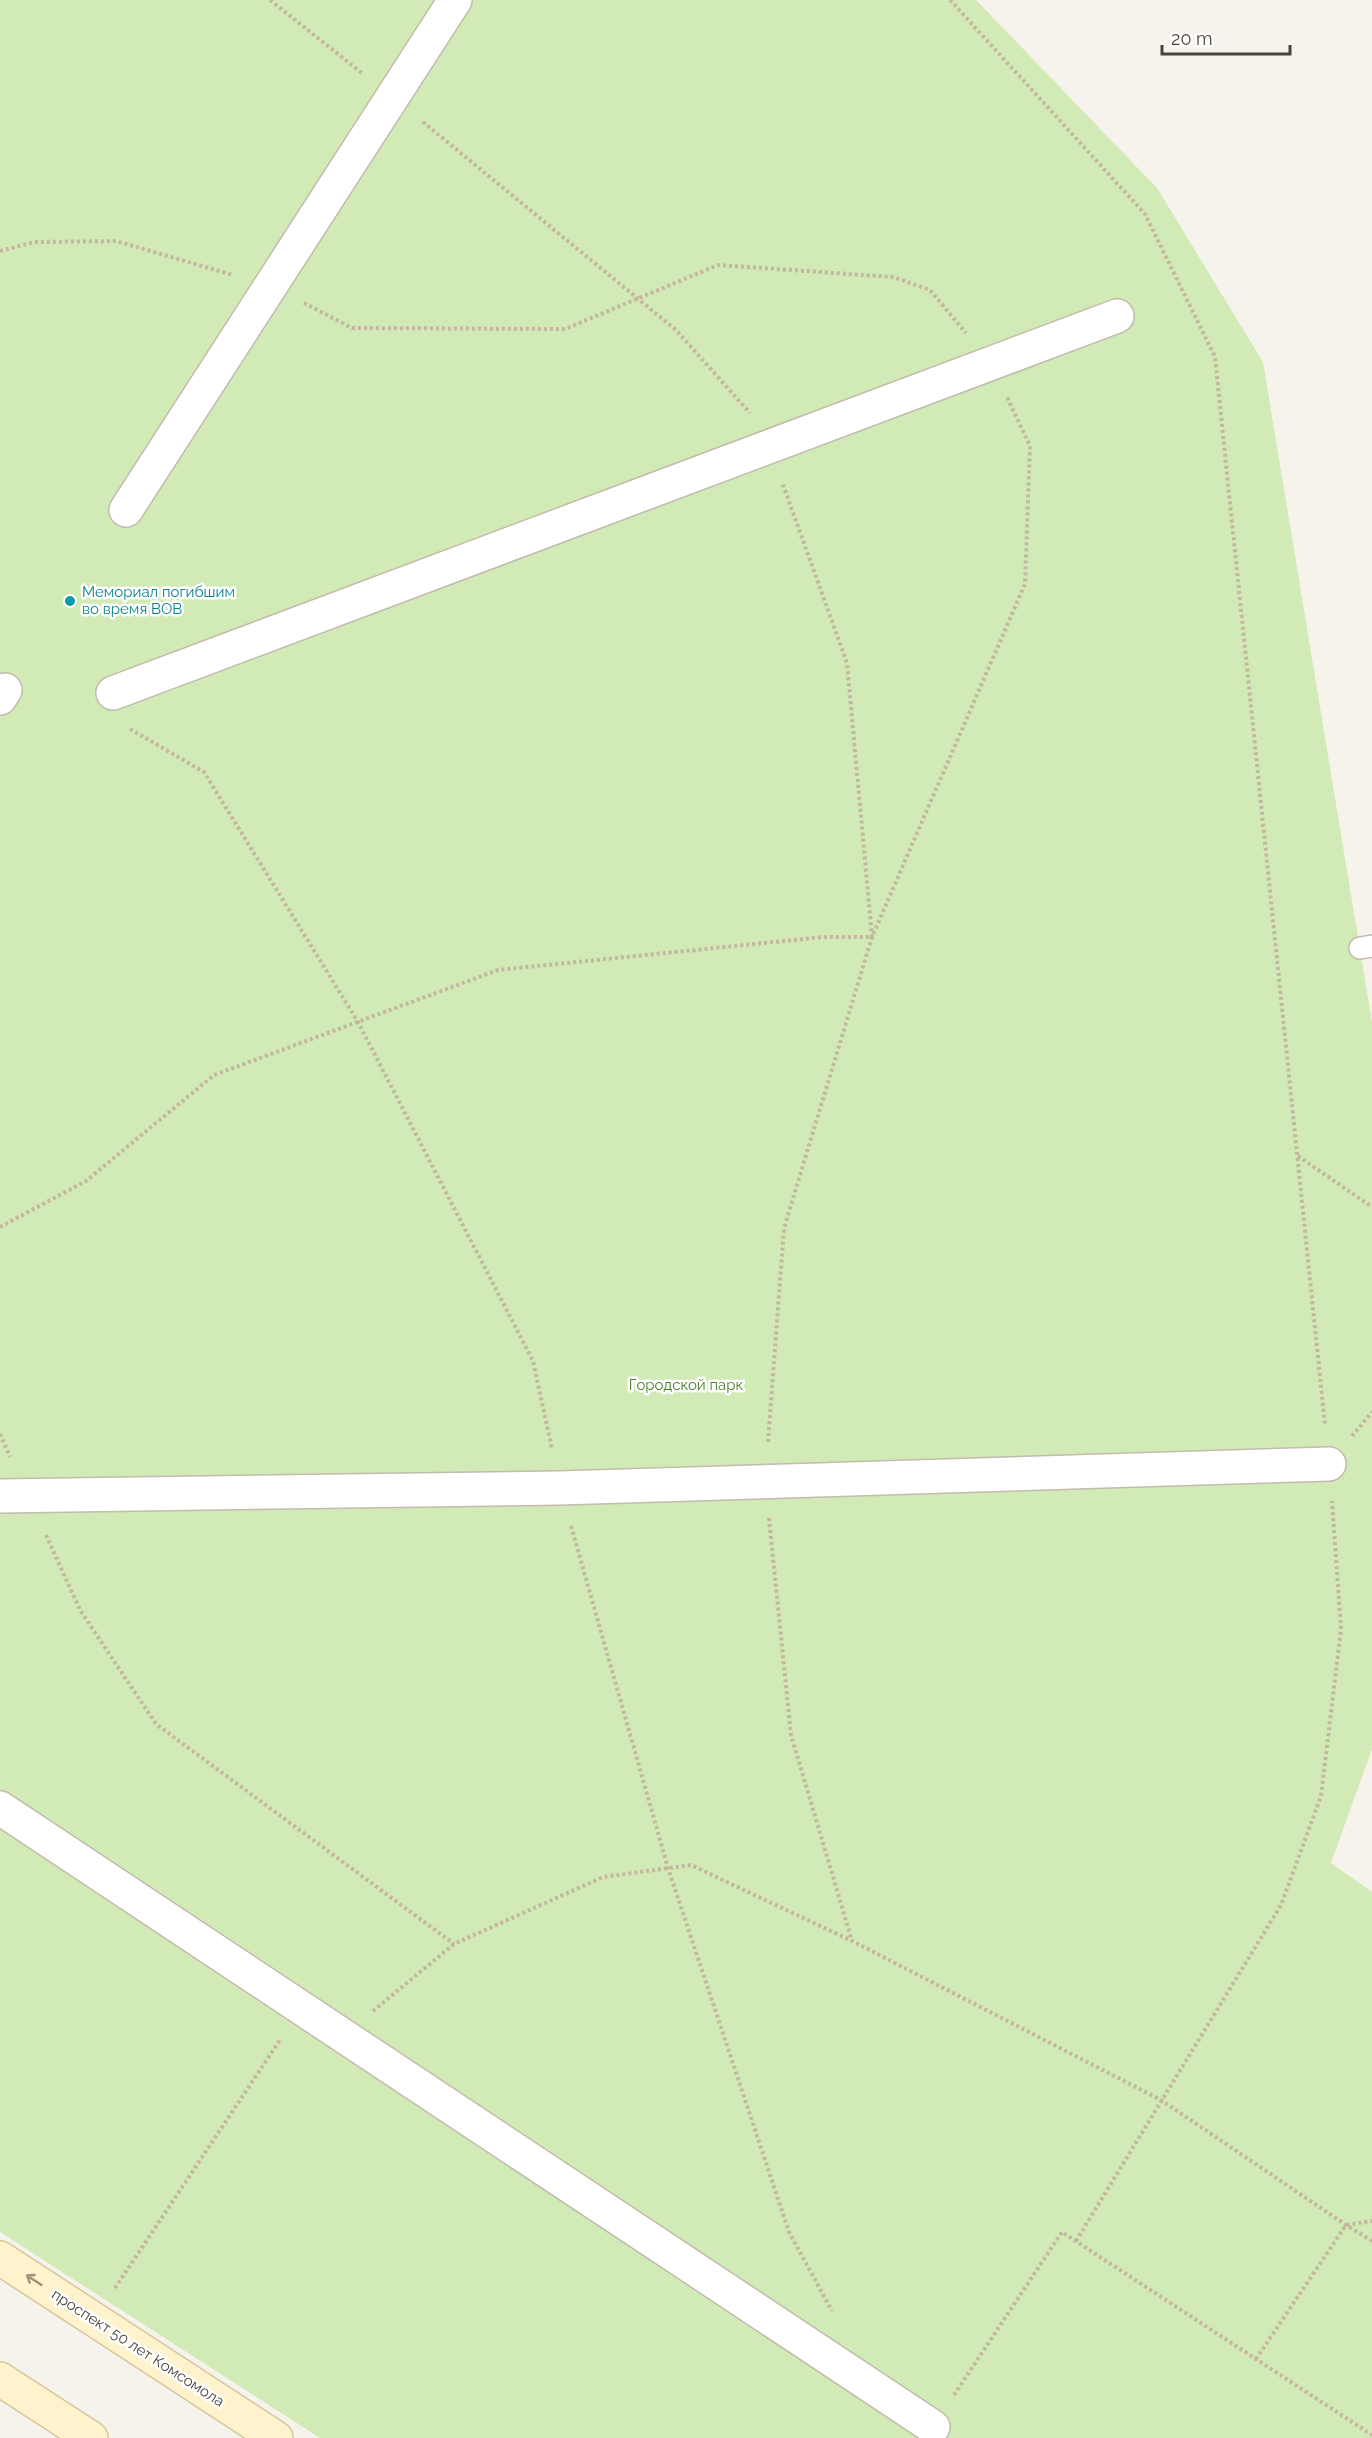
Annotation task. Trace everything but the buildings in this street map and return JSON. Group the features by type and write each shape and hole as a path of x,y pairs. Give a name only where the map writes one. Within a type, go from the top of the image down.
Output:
{"main road":[{"name":"проспект 50 лет Комсомола","path":"0,2258 276,2438"},
{"path":"0,2379 75,2434"}],"street":[{"path":"126,510 455,0"},
{"path":"113,693 1117,316"},
{"path":"14,1495 560,1488 1329,1464"},
{"path":"0,1808 302,2006 933,2427"}],"path":[{"path":"270,0 392,96 675,330 762,427 847,663 872,937"},
{"path":"950,0 1145,214 1215,357 1329,1464 1341,1629 1321,1796 1281,1905 1076,2241"},
{"path":"0,251 35,242 116,241 270,285 352,328 565,329 718,265 893,278 930,290 990,363 1030,446 1025,584 872,937 784,1228 765,1481 791,1735 852,1941"},
{"path":"0,1227 86,1180 214,1075 498,970 824,937 872,937"},
{"path":"1297,1155 1372,1207"},
{"path":"0,1434 14,1495 80,1610 156,1724 454,1944"},
{"path":"345,2035 454,1944 603,1877 691,1865 852,1941 1161,2100 1372,2241"},
{"path":"94,2319 302,2006"},
{"path":"1256,2359 1346,2225 1372,2222"},
{"path":"933,2427 1062,2232 1372,2435"}],"green space":[{"name":"Городской парк","path":"0,0 976,0 1157,188 1263,362 1372,1022 1372,1749 1331,1863 1372,1892 1372,2438 320,2438 0,2232"}],"place":[{"name":"Мемориал погибшим во время ВОВ","path":"70,601"}]}
